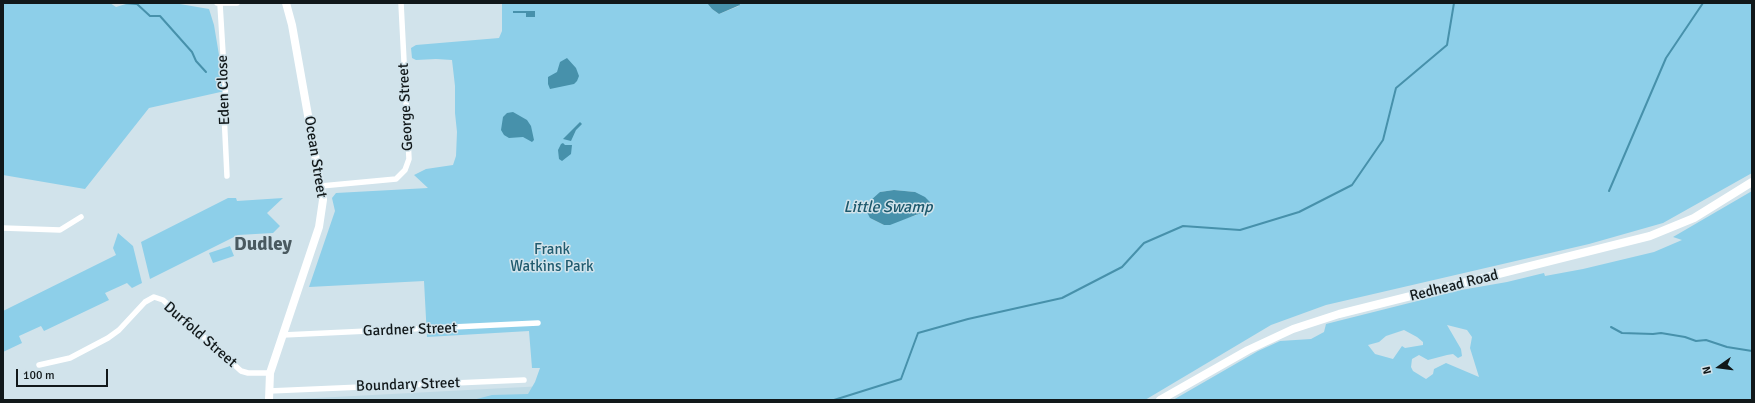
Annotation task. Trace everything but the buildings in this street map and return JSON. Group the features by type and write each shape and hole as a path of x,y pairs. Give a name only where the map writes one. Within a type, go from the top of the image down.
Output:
{"main road":[{"name":"Ocean Street","path":"269,400 268,391 270,373 319,227 322,208 321,186 286,3"},
{"name":"Redhead Road","path":"1160,400 1248,350 1292,329 1339,314 1650,236 1694,218 1752,182"}],"street":[{"path":"219,4 238,3"},
{"name":"George Street","path":"321,186 396,179 405,170 409,158 401,3"},
{"name":"Eden Close","path":"219,4 226,103 224,113 227,176"},
{"path":"3,228 60,230 81,217"},
{"name":"Durfold Street","path":"39,365 70,358 108,338 119,330 145,302 154,298 163,300 241,371 248,373 270,373"},
{"name":"Gardner Street","path":"283,335 538,323"},
{"name":"Boundary Street","path":"268,391 524,380"}],"shaded area":[{"path":"544,386 545,400 278,400"}],"green space":[{"path":"3,3 110,3 116,7 129,3 174,3 209,9 214,25 225,91 149,108 85,189 3,175"},
{"name":"Frank Watkins Park","path":"502,3 707,3 719,14 739,6 739,3 1752,3 1752,173 1663,223 1589,244 1326,305 1271,325 1145,400 473,400 492,395 528,394 535,382 540,368 532,368 529,331 427,337 424,281 309,287 335,211 332,198 336,193 428,188 414,175 426,169 453,165 456,156 457,132 452,60 416,60 412,58 411,48 416,45 499,38 502,31","holes":["894,190 915,192 917,215 884,225 870,218 880,192"]},
{"path":"1752,191 1752,400 1173,400 1258,351 1280,341 1311,339 1324,332 1326,324 1461,290 1507,282 1544,273 1545,276 1583,269 1654,252 1682,240 1673,237","holes":["1447,325 1467,330 1472,337 1470,348 1479,377 1446,363 1434,369 1433,374 1426,379 1413,371 1411,367 1412,359 1419,355 1428,360 1453,354 1458,358 1462,356 1461,349","1404,330 1417,337 1423,342 1423,345 1405,348 1402,346 1393,359 1375,354 1368,345 1379,342 1386,336"]},
{"path":"228,198 236,198 237,201 283,198 267,213 280,226 273,233 238,235 150,279 141,242"},
{"path":"118,233 133,246 142,283 132,288 127,283 105,293 109,300 44,331 41,326 19,336 22,343 3,352 3,311 116,255 113,248"},
{"path":"230,246 234,256 213,263 209,253"}],"water":[{"path":"707,3 739,3 740,5 719,14"},
{"path":"513,11 535,11 535,17 526,17 526,13 513,13"},
{"path":"567,58 576,68 579,76 577,81 574,84 550,89 548,77 557,72 560,62"},
{"path":"513,112 527,120 531,126 534,140 532,142 523,137 509,138 504,135 501,130 503,117 507,113"},
{"path":"580,122 582,124 576,130 571,141 563,139"},
{"path":"563,143 565,145 572,145 571,154 562,161 559,159 558,150"},
{"name":"Little Swamp","path":"894,190 915,192 925,197 932,204 926,211 890,225 884,225 870,218 866,210 870,201 880,192"}],"waterway":[{"path":"124,3 137,4 150,16 160,16 192,52 196,61 206,72"},
{"path":"834,400 901,379 918,333 968,319 1062,298 1122,267 1144,243 1183,226 1240,230 1299,212 1352,185 1383,140 1396,88 1447,45 1454,3"},
{"path":"1609,191 1666,58 1703,3"},
{"path":"1611,327 1622,333 1661,333 1685,337 1696,341 1706,340 1727,347 1752,351"}],"district":[{"name":"Dudley","path":"263,245"}]}
